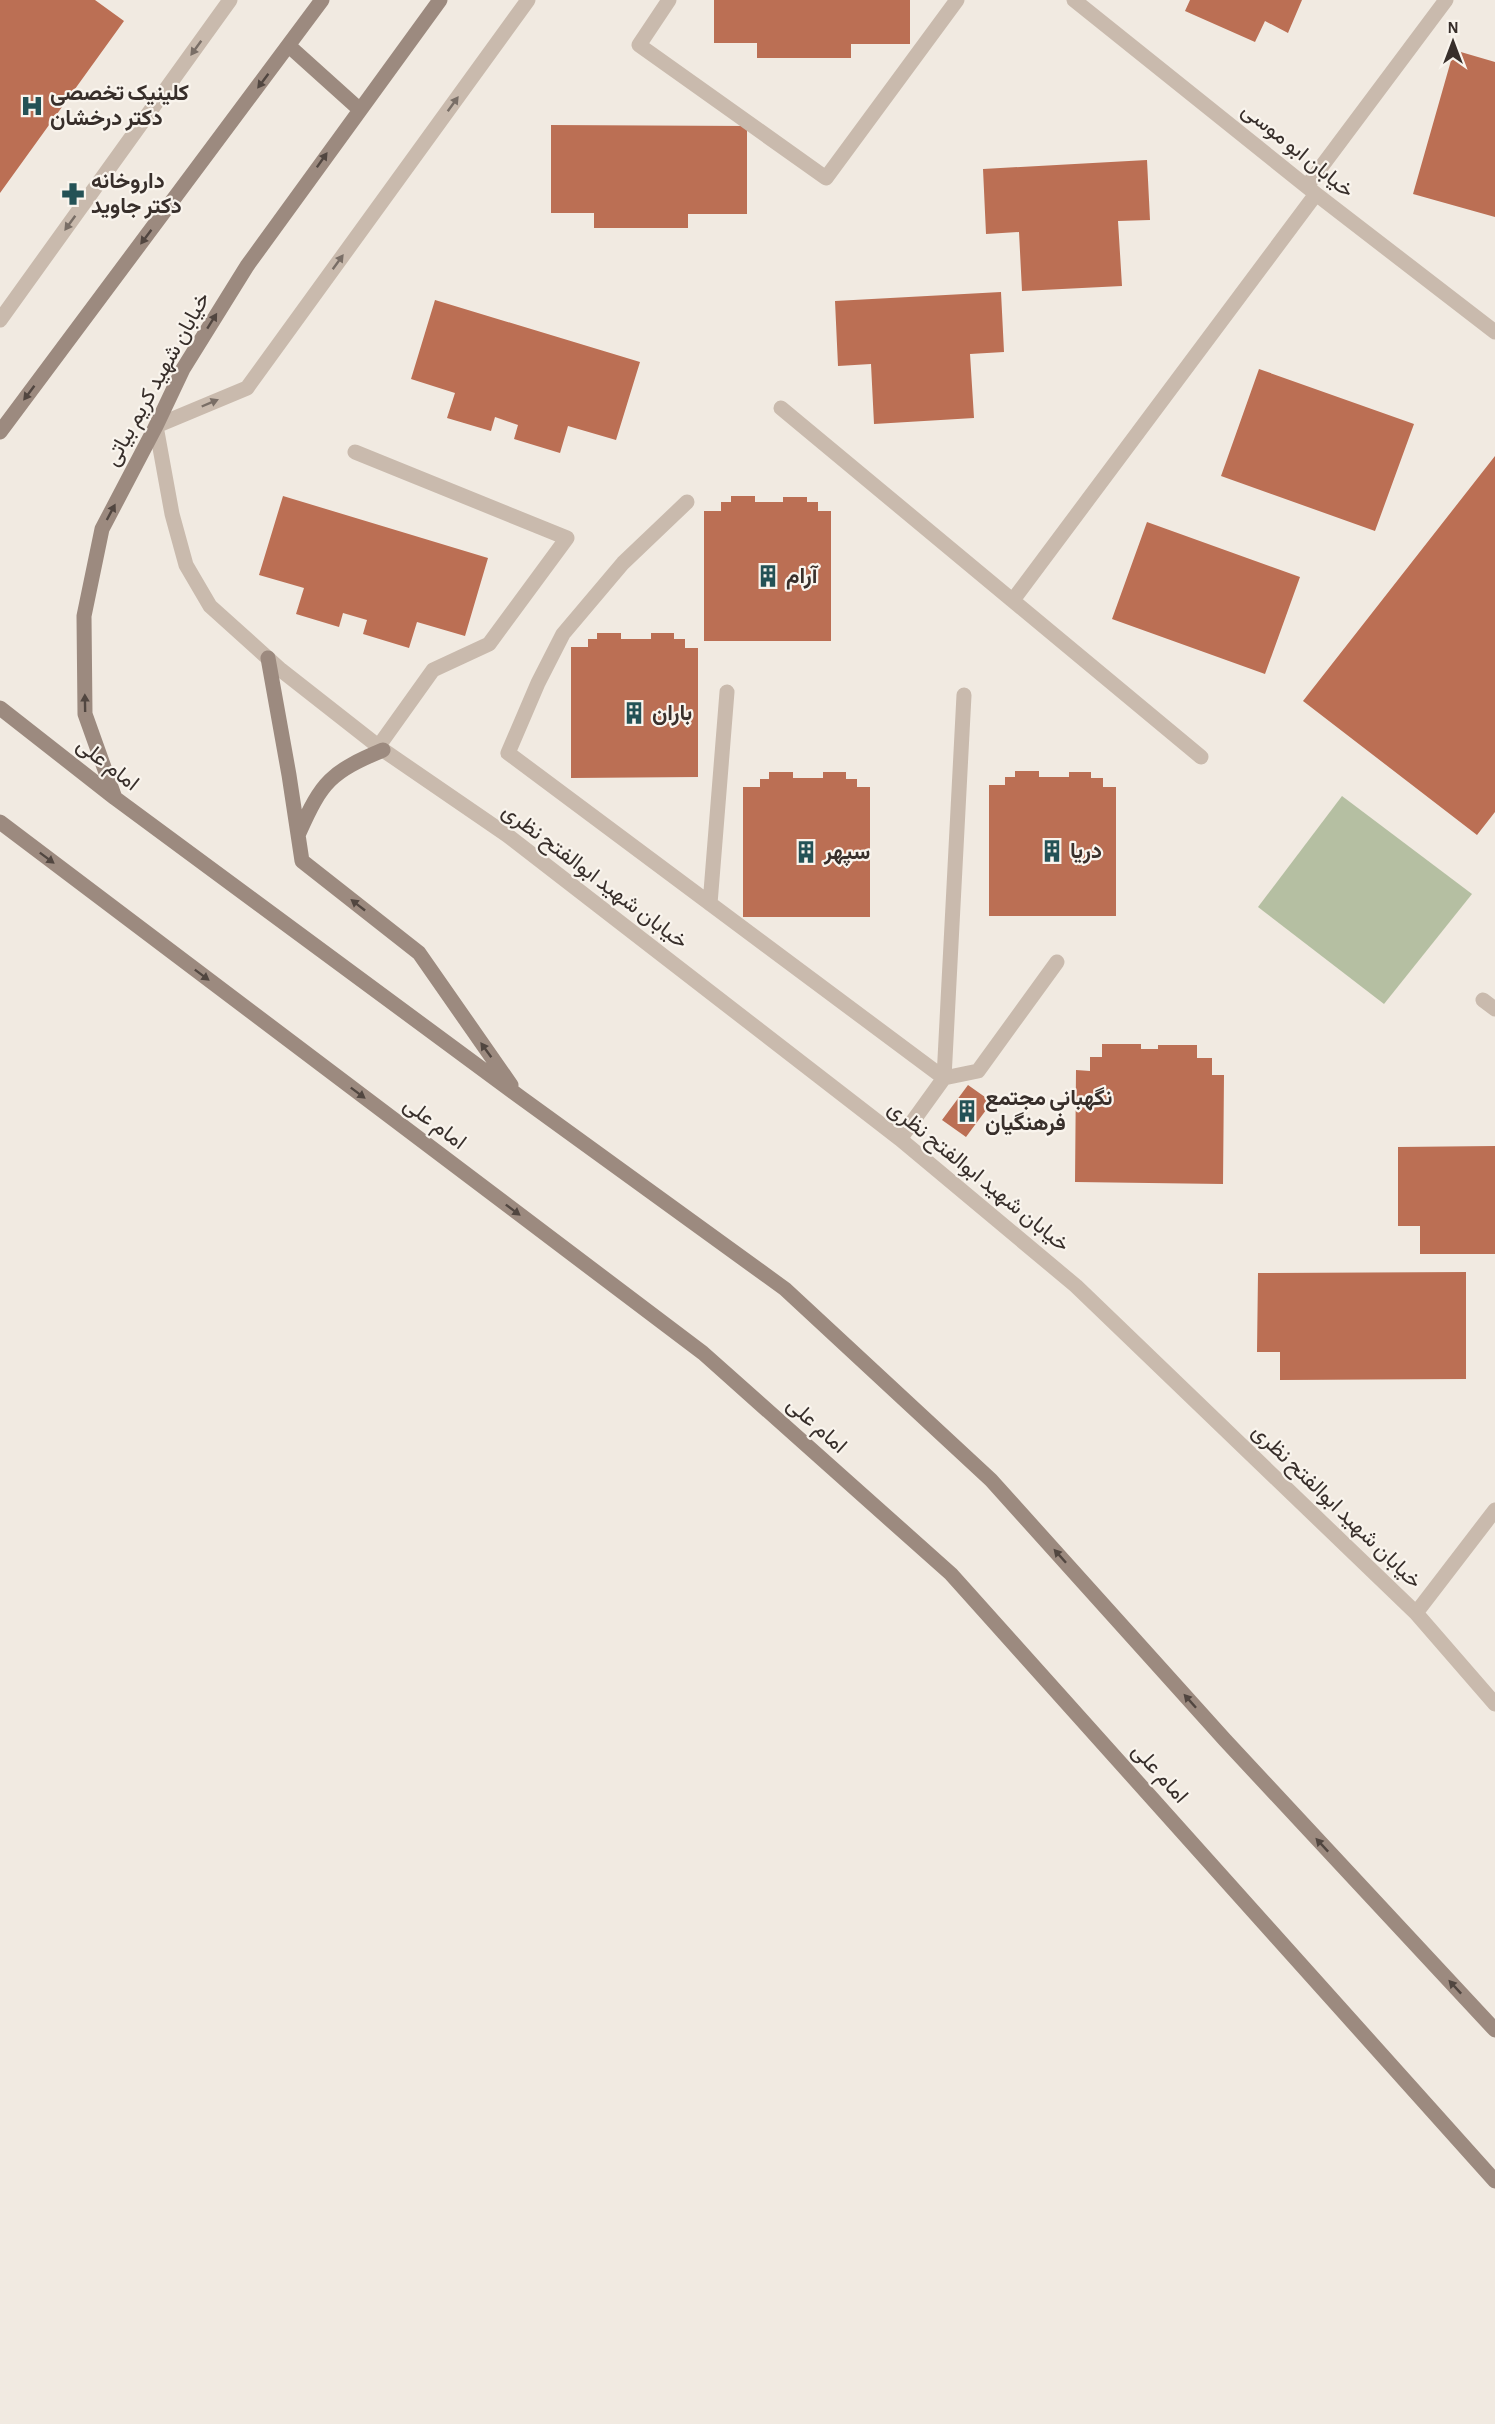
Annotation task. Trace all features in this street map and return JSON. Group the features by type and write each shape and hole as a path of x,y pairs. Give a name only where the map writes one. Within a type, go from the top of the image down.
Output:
{"main road":[{"path":"0,432 322,0"},
{"name":"خیابان شهید کریم بیاتی","path":"115,798 85,714 84,616 102,529 183,369 247,266 440,0"},
{"path":"289,46 359,109"},
{"path":"268,658 302,861 418,953 520,1097"},
{"name":"امام علی","path":"0,708 115,798 785,1289 991,1480 1225,1740 1495,2030"},
{"path":"299,833 313,801 328,781 346,766 381,749"},
{"name":"امام علی","path":"0,822 703,1353 951,1574 1495,2181"}],"street":[{"path":"0,320 230,0"},
{"path":"156,426 246,388 528,0"},
{"path":"669,0 639,45 826,178 957,0"},
{"name":"خیابان ابو موسی","path":"1074,0 1312,190 1495,332"},
{"path":"1013,600 1312,190 1446,0"},
{"path":"781,408 1201,757"},
{"name":"خیابان شهید ابوالفتح نظری","path":"156,426 172,514 186,565 210,606 268,658 381,749 507,836 900,1139 1076,1286 1416,1613 1495,1704"},
{"path":"355,452 567,538 489,644 433,670 381,749"},
{"path":"687,502 623,563 563,634 538,683 508,753 944,1078 978,1071 1057,962"},
{"path":"710,904 727,692"},
{"path":"900,1139 944,1078 964,695"},
{"path":"1416,1613 1495,1510"}],"green space":[{"path":"1342,796 1472,894 1384,1004 1258,907"}],"building":[{"name":"کلینیک تخصصی دکتر درخشان","path":"0,0 95,0 124,21 0,193"},
{"path":"714,0 910,0 910,44 851,44 851,58 757,58 757,43 714,43"},
{"path":"1190,0 1302,0 1288,33 1265,21 1255,42 1185,11"},
{"path":"1454,50 1495,62 1495,217 1413,194"},
{"path":"551,125 747,126 747,214 688,214 688,228 594,228 594,213 551,213"},
{"path":"1147,160 1150,220 1118,221 1122,286 1022,291 1019,232 986,234 983,169"},
{"path":"1001,292 1004,352 970,354 974,418 874,424 871,364 838,366 835,301"},
{"path":"435,300 640,362 616,440 568,426 560,453 514,439 518,425 495,417 491,431 447,418 455,393 411,379"},
{"path":"1259,369 1414,424 1375,531 1221,476"},
{"path":"1495,456 1495,812 1477,835 1303,701"},
{"path":"283,496 488,558 465,636 417,622 409,648 363,634 367,620 343,613 339,627 296,614 304,588 259,575"},
{"name":"آرام","path":"731,496 755,496 755,502 783,502 783,497 807,497 807,502 818,502 818,511 831,511 831,641 704,641 704,511 721,511 721,502 731,502"},
{"path":"1147,522 1300,577 1265,674 1112,619"},
{"name":"باران","path":"597,633 621,633 621,639 651,639 651,633 674,633 674,639 685,639 685,648 698,648 698,777 571,778 571,647 588,647 588,639 597,639"},
{"name":"دریا","path":"1015,771 1039,771 1039,777 1069,777 1069,772 1091,772 1091,778 1103,778 1103,787 1116,787 1116,916 989,916 989,785 1005,785 1005,777 1015,777"},
{"name":"سپهر","path":"769,772 793,772 793,778 823,778 823,772 846,772 846,779 857,779 857,787 870,787 870,917 743,917 743,787 760,787 760,779 769,779"},
{"path":"1102,1044 1141,1044 1141,1049 1158,1049 1158,1045 1197,1045 1197,1058 1212,1058 1212,1075 1224,1075 1223,1184 1075,1182 1076,1070 1090,1071 1090,1057 1102,1057"},
{"name":"نگهبانی مجتمع فرهنگیان","path":"968,1085 992,1102 966,1137 942,1120"},
{"path":"1495,1146 1495,1254 1420,1254 1420,1226 1398,1226 1398,1147"},
{"path":"1466,1272 1466,1379 1280,1380 1280,1352 1257,1352 1258,1273"}],"place":[{"name":"کلینیک تخصصی دکتر درخشان","path":"32,106"},
{"name":"داروخانه دکتر جاوید","path":"73,194"},
{"name":"آرام","path":"768,576"},
{"name":"باران","path":"634,713"},
{"name":"دریا","path":"1052,851"},
{"name":"سپهر","path":"806,852"},
{"name":"نگهبانی مجتمع فرهنگیان","path":"967,1111"}]}
